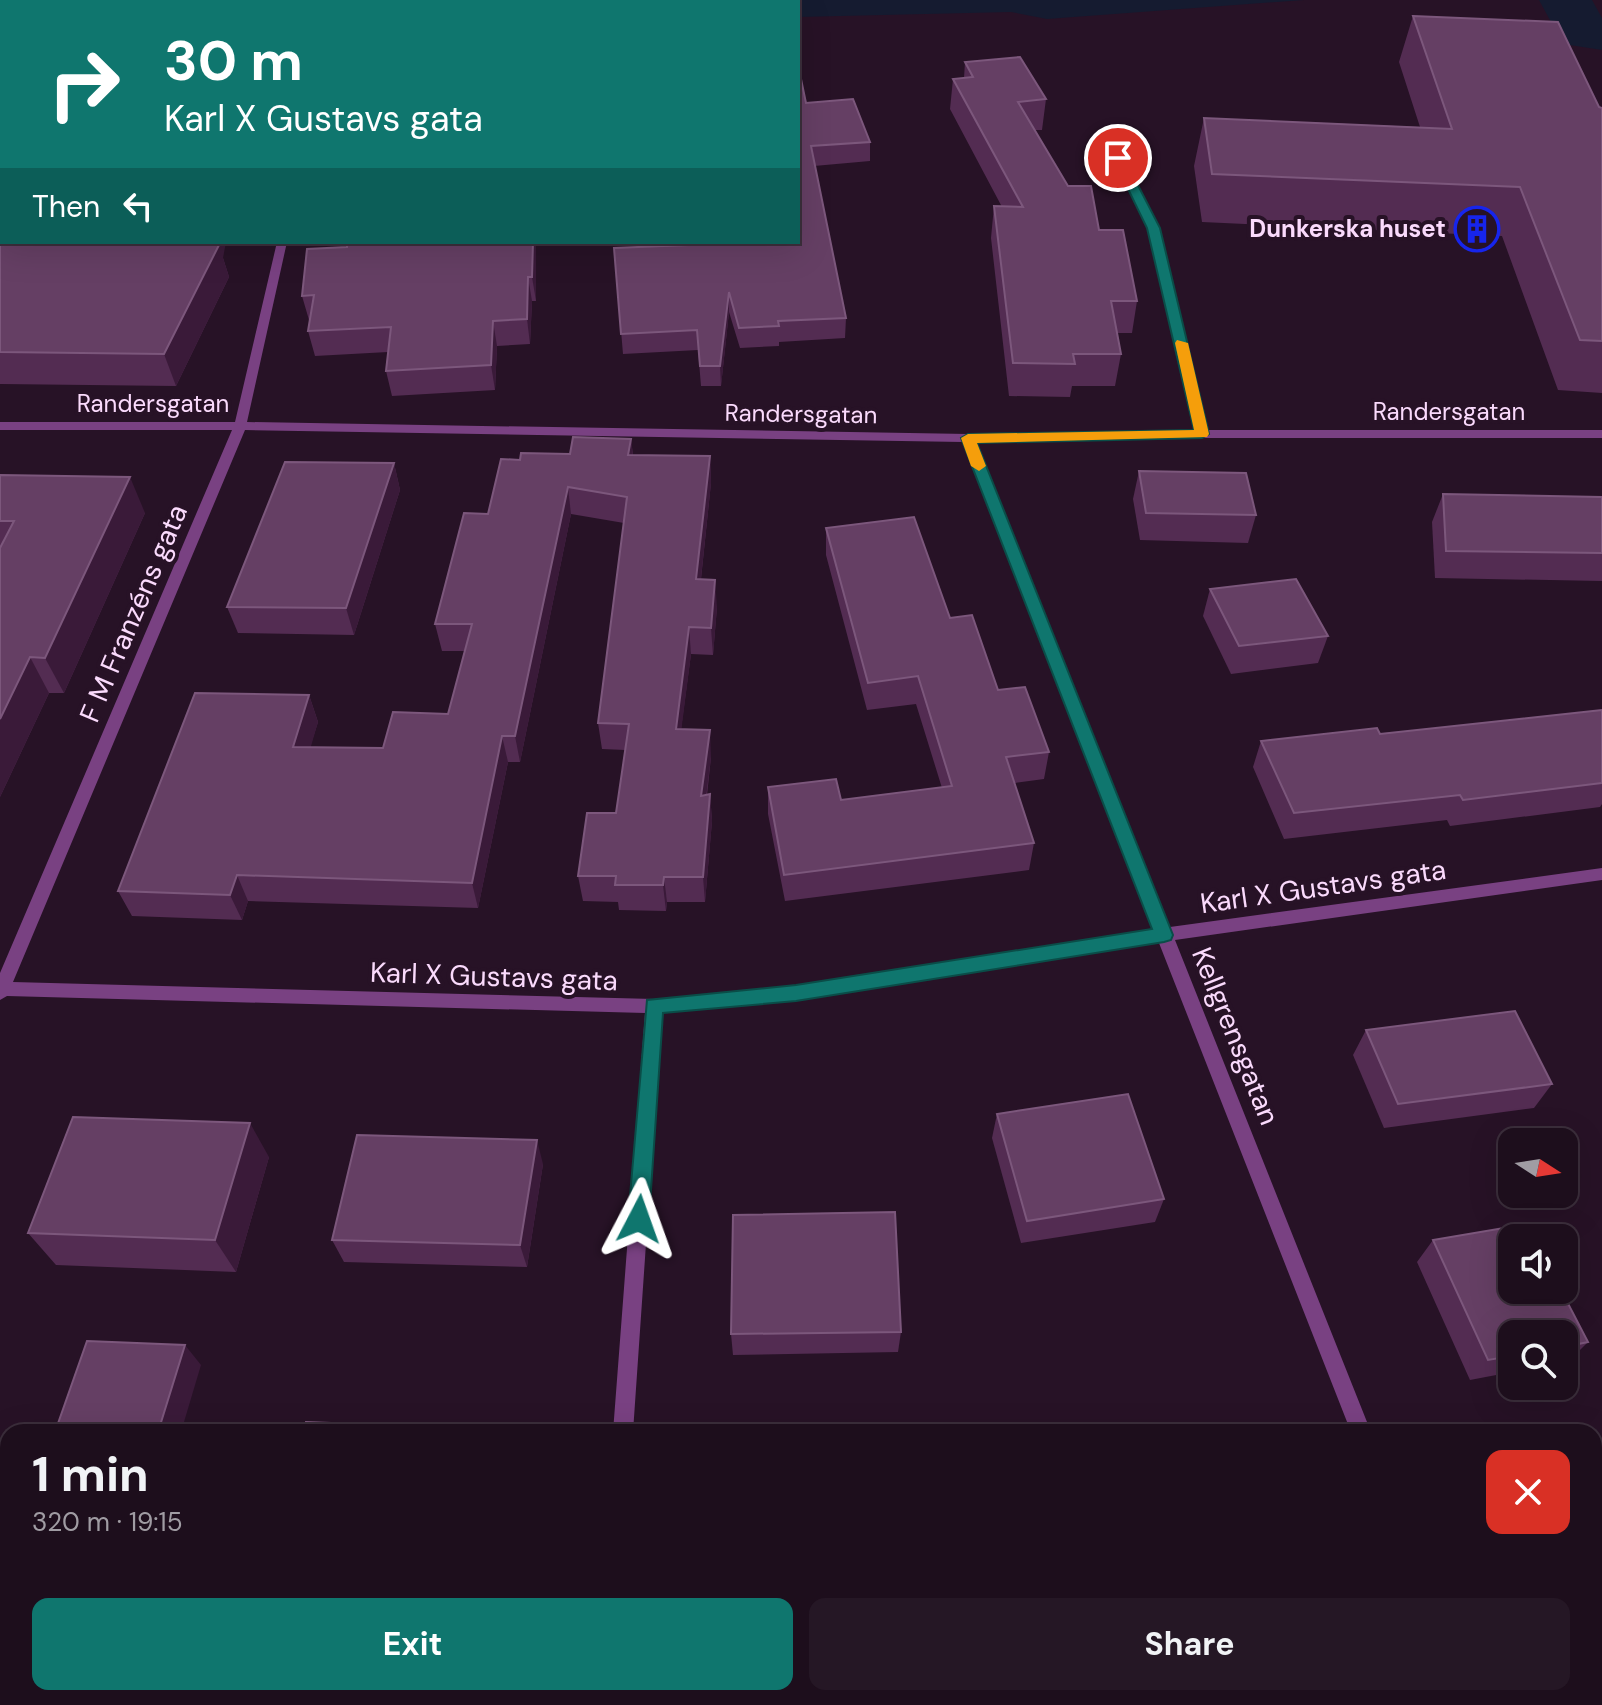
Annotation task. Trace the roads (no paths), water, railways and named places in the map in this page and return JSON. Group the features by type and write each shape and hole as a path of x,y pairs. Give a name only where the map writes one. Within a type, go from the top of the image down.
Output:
{"street":[{"path":"1118,158 1153,228 1202,434"},
{"name":"F M Franzéns gata","path":"1,990 240,426 282,244"},
{"name":"Randersgatan","path":"0,426 240,426 968,438 1202,434 1602,434"},
{"name":"Kellgrensgatan","path":"968,438 1358,1424"},
{"name":"Karl X Gustavs gata","path":"1,990 654,1006 796,993 1164,935 1602,874"},
{"path":"624,1424 654,1006"}],"place":[{"name":"Dunkerska huset","path":"1477,229"}]}
